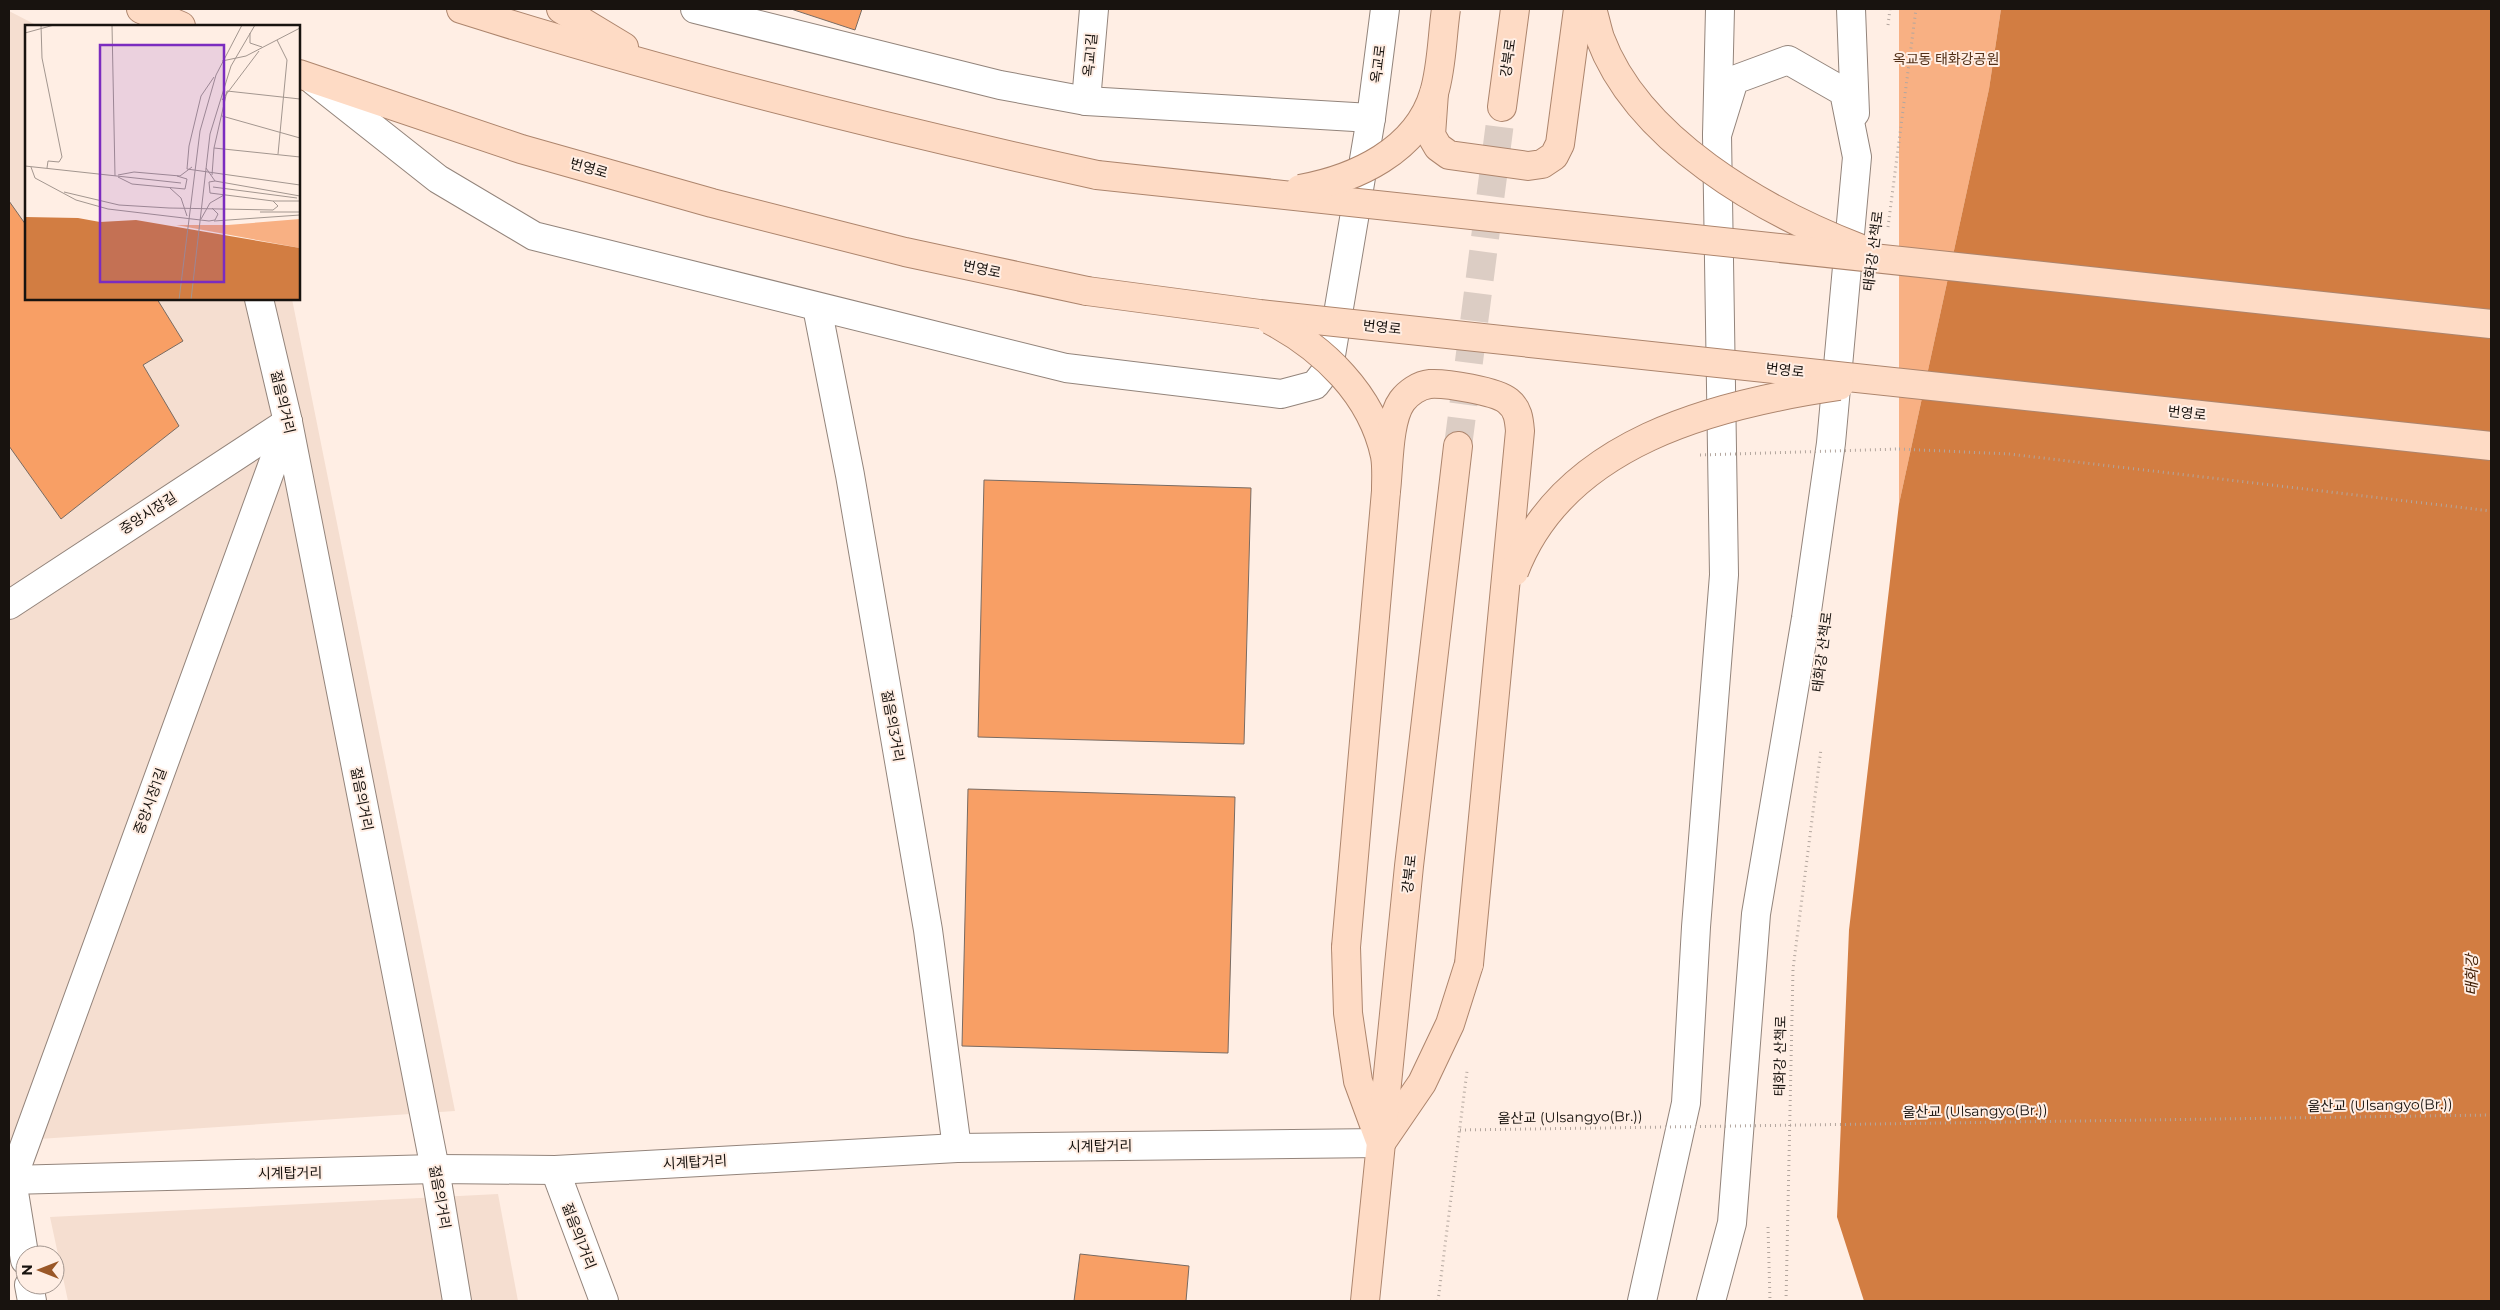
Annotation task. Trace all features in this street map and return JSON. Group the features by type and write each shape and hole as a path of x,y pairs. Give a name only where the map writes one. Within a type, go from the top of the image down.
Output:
{"main road":[{"path":"142,9 172,19"},
{"path":"461,9 658,67 935,140 1097,175 2491,324"},
{"path":"561,9 658,67"},
{"path":"1446,9 1434,93 1431,135 1438,147 1450,155 1528,166 1542,164 1554,156 1560,144 1578,9"},
{"name":"강북로","path":"1502,107 1515,9"},
{"path":"1592,9 1600,39 1621,77 1646,113 1673,139 1704,164 1756,198 1833,238 1891,260"},
{"name":"번영로","path":"306,77 521,148 712,203 905,252 1087,291 1260,314 2491,446"},
{"path":"1272,195 1333,183 1374,165 1404,141 1424,115 1434,93"},
{"path":"1260,314 1296,334 1318,351 1342,374 1362,400 1376,428 1385,457 1386,491"},
{"path":"1504,597 1517,563 1532,534 1558,500 1586,473 1620,451 1664,430 1751,403 1810,390 1878,380"},
{"path":"1430,384 1482,390 1508,400 1518,413 1520,431 1470,964 1450,1024 1422,1083 1381,1144 1358,1081 1348,1013 1346,947 1386,491 1394,420 1401,402 1415,389 1430,384"},
{"name":"강북로","path":"1365,1301 1410,866 1458,446"}],"street":[{"path":"694,9 748,15 1000,85 1086,100 1371,118"},
{"name":"옥교1길","path":"1086,100 1094,9"},
{"name":"옥교로","path":"306,77 438,179 534,236 1066,368 1281,394 1315,385 1330,367 1371,118 1385,9"},
{"path":"1642,1301 1686,1103 1696,927 1724,574 1717,135 1720,9"},
{"path":"1717,135 1727,9"},
{"path":"1711,1301 1732,1223 1756,914 1806,618 1831,443 1857,157 1851,9"},
{"path":"1717,135 1734,80 1788,60 1844,92 1857,157"},
{"name":"젊음의거리","path":"259,300 288,422 435,1169 457,1301"},
{"name":"젊음의3거리","path":"817,307 850,475 928,930 956,1148"},
{"name":"중앙시장길","path":"9,605 288,422"},
{"name":"중앙시장1길","path":"10,1180 288,422"},
{"name":"시계탑거리","path":"10,1180 435,1169 555,1170 956,1148 1381,1144"},
{"name":"젊음의1거리","path":"555,1170 604,1301"},
{"path":"10,1180 22,1245"}],"path":[{"name":"태화강 산책로","path":"1888,228 1916,9"},
{"path":"1859,455 1860,445"},
{"path":"1691,455 1899,449 2009,454 2491,511"},
{"name":"태화강 산책로","path":"1786,1301 1793,969 1822,742"},
{"path":"1438,1301 1468,1061"},
{"name":"울산교 (Ulsangyo(Br.))","path":"1460,1130 2491,1115"}],"shaded area":[{"path":"9,11 36,25 25,25 25,300 292,300 455,1111 9,1141"},
{"path":"498,1194 518,1301 68,1301 65,1287 65,1245 56,1245 50,1217"}],"green space":[{"name":"옥교동 태화강공원","path":"1899,9 2001,9 1989,89 1899,504"}],"water":[{"name":"태화강","path":"2001,9 2491,9 2491,1301 1864,1301 1837,1217 1849,930 1899,504 1989,89"}],"building":[{"path":"791,9 862,9 855,30"},
{"path":"9,201 25,224 25,300 158,300 183,341 143,365 179,426 61,519 9,446"},
{"path":"984,480 1251,488 1244,744 978,737"},
{"path":"968,789 1235,797 1228,1053 962,1046"},
{"path":"1080,1254 1189,1266 1186,1301 1074,1301"}],"tunnel":[{"path":"1458,446 1502,107"}]}
